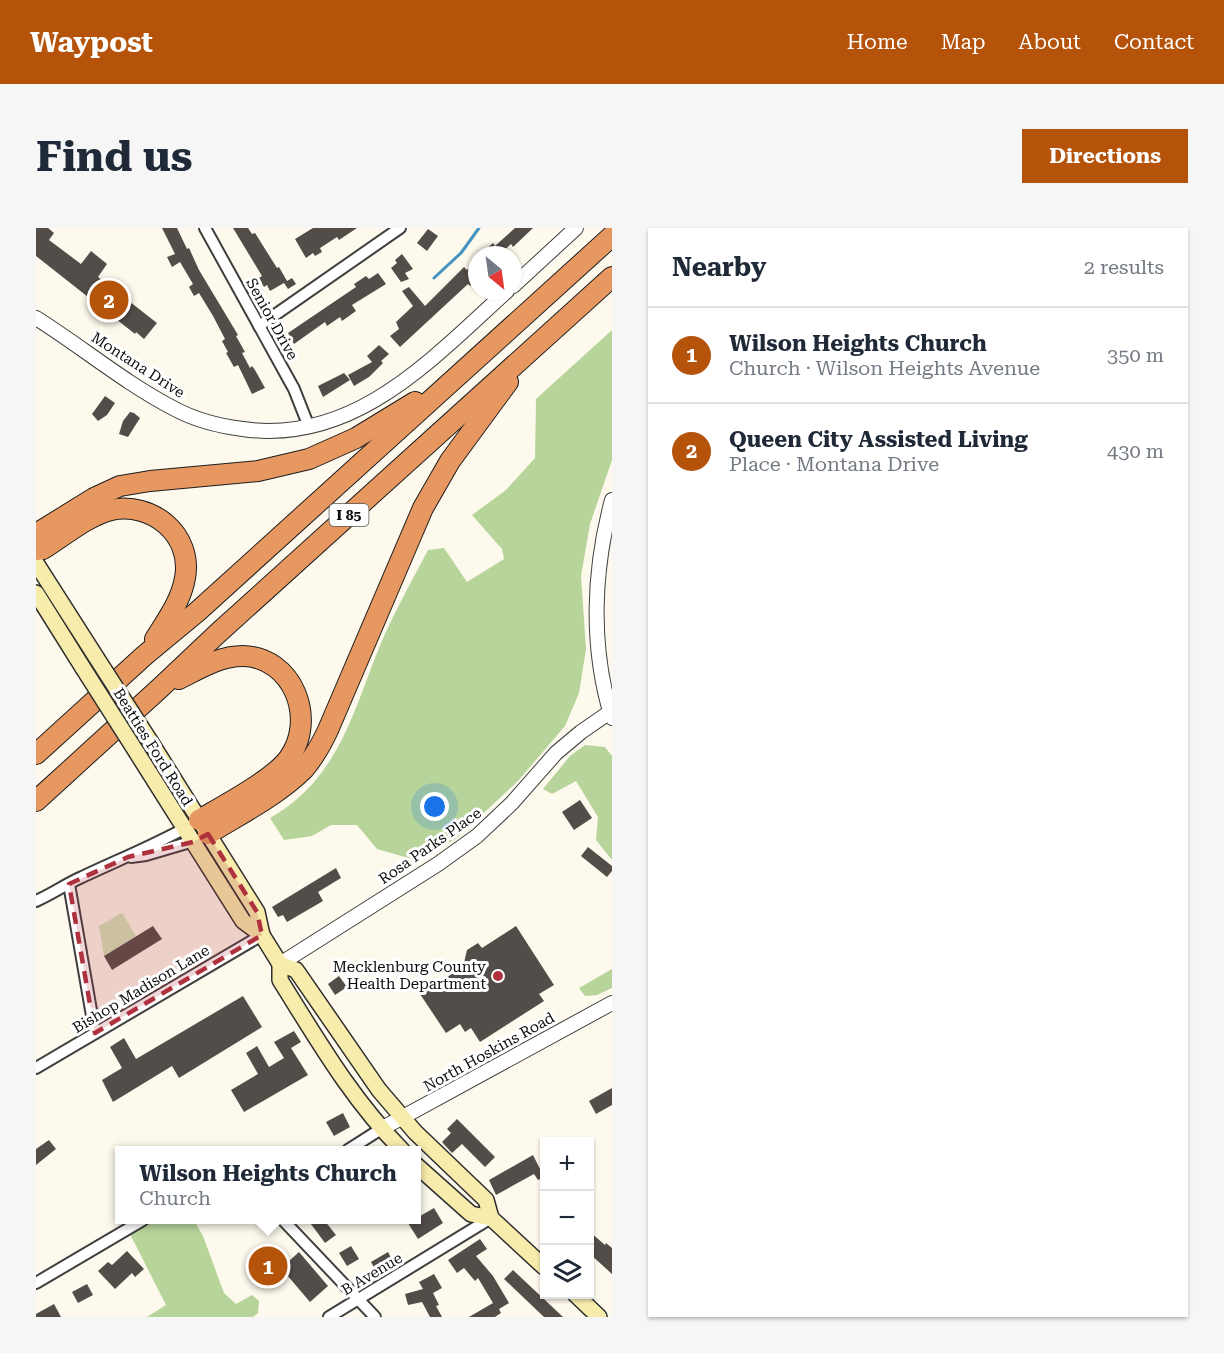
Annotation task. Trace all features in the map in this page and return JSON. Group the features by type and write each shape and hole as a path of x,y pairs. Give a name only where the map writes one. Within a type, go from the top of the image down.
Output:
{"highway":[{"name":"I 85","path":"36,754 145,655 197,612 612,236"},
{"name":"I 85","path":"36,801 612,277"},
{"path":"196,831 288,783 304,768 317,750 428,499 465,439 539,343"},
{"path":"36,534 94,498 120,486 258,471 293,464 325,453 370,430 461,373"},
{"path":"36,550 43,549 94,517 113,510 141,511 154,515 166,524 177,535 183,549 186,564 185,580 174,609 145,655"},
{"path":"160,688 218,660 251,657 267,662 281,671 291,684 298,701 301,718 300,734 294,750 284,765 196,831"}],"main road":[{"name":"Beatties Ford Road","path":"36,564 150,741 196,831"},
{"name":"Beatties Ford Road","path":"36,593 137,753 257,912 262,935 280,964 280,980 351,1092 398,1146"},
{"name":"Beatties Ford Road","path":"280,964 296,970 370,1078 402,1118 486,1200 491,1218"},
{"name":"Beatties Ford Road","path":"421,1169 471,1214 491,1218 540,1263"},
{"path":"580,1299 599,1317"}],"street":[{"name":"Senior Drive","path":"205,228 297,394 309,427"},
{"path":"259,326 400,228"},
{"path":"522,278 576,228"},
{"name":"Montana Drive","path":"36,318 159,401 187,415 215,424 249,430 279,431 309,427 350,414 388,392 442,349 497,300"},
{"path":"611,715 600,656 597,607 599,565 612,500"},
{"name":"Rosa Parks Place","path":"280,964 438,864 477,836 512,804 562,747 611,715"},
{"path":"128,857 146,855 196,831"},
{"path":"36,901 142,848 196,831"},
{"path":"69,884 95,1033"},
{"name":"Bishop Madison Lane","path":"36,1068 262,935"},
{"name":"North Hoskins Road","path":"381,1128 612,1003"},
{"path":"354,1146 381,1128"},
{"name":"B Avenue","path":"329,1317 491,1218"},
{"path":"36,1283 136,1224"},
{"path":"287,1224 375,1317"}],"highlighted area":[{"path":"208,834 257,912 262,935 95,1033 69,884 128,857 193,842"}],"green space":[{"path":"612,330 612,460 590,524 581,576 586,649 579,693 565,726 518,781 457,838 419,861 377,849 357,825 331,825 312,836 284,840 270,818 294,801 314,782 330,761 354,714 389,625 428,550 444,548 467,582 504,559 502,549 472,515 506,490 535,458 536,399"},
{"path":"585,745 605,747 612,756 612,860 596,840 598,817 576,781 552,794 543,789 570,756"},
{"path":"122,913 136,936 104,956 99,926"},
{"path":"612,969 612,988 597,995 585,996 579,988"},
{"path":"146,1224 196,1224 224,1293 236,1304 252,1295 259,1301 258,1313 253,1317 147,1317 166,1305 130,1234"}],"building":[{"path":"36,228 48,228 54,233 49,240 81,264 91,251 107,264 98,277 157,323 144,339 36,256"},
{"path":"162,228 177,228 238,335 236,336 245,352 242,353 250,368 252,366 265,388 252,394 238,365 234,367 222,341 225,339 199,293 194,296 189,287 193,284 180,262 172,267 167,257 175,254"},
{"path":"233,228 248,228 252,234 255,233 287,281 292,278 296,284 288,289 284,283 270,291 267,285 264,287 259,278 262,276"},
{"path":"313,228 357,228 339,240 337,237 320,248 322,252 315,256 313,253 306,258 295,239"},
{"path":"515,228 533,228 514,246 511,244 495,246"},
{"path":"428,229 438,236 427,251 417,243"},
{"path":"402,254 413,269 405,273 409,279 401,282 391,268"},
{"path":"464,267 467,270 468,284 400,347 390,336 399,329 396,322 413,306 402,291 409,287 425,306"},
{"path":"378,273 386,284 352,305 356,311 342,321 340,317 327,326 325,322 294,344 288,333 356,287 354,284 366,276 369,279"},
{"path":"379,345 389,354 369,377 354,386 348,375 372,362 367,356"},
{"path":"344,373 350,380 323,397 318,386"},
{"path":"105,396 115,403 107,415 98,421 92,414"},
{"path":"130,412 140,418 128,437 119,434 123,421"},
{"path":"580,800 592,818 574,830 562,812"},
{"path":"588,847 612,866 612,871 607,877 581,856"},
{"path":"336,868 341,878 318,892 323,901 287,922 283,915 278,917 272,907"},
{"path":"153,926 162,939 112,970 104,956"},
{"name":"Mecklenburg County Health Department","path":"516,926 554,985 539,994 544,1001 480,1042 471,1028 465,1032 460,1024 446,1033 420,994 463,967 467,950 478,943 482,948"},
{"path":"339,976 347,987 335,995 328,984"},
{"path":"243,996 262,1027 179,1078 172,1066 113,1102 102,1080 122,1068 110,1047 124,1038 136,1059"},
{"path":"294,1031 301,1042 291,1048 308,1075 244,1112 231,1090 258,1074 246,1053 257,1046 269,1067 284,1058 274,1042"},
{"path":"612,1088 612,1105 596,1114 589,1101"},
{"path":"343,1113 350,1127 334,1136 326,1122"},
{"path":"457,1119 495,1157 485,1167 462,1144 452,1153 442,1142 451,1133 447,1129"},
{"path":"49,1140 56,1149 36,1165 36,1149"},
{"path":"533,1155 540,1169 540,1179 538,1180 534,1174 496,1195 489,1180"},
{"path":"434,1208 443,1223 418,1239 409,1224 421,1224 421,1216"},
{"path":"311,1224 327,1224 336,1235 325,1243"},
{"path":"594,1235 612,1248 612,1274 594,1258"},
{"path":"480,1239 487,1249 476,1256 493,1276 509,1303 499,1309 501,1313 495,1317 469,1317 493,1303 478,1278 475,1281 464,1268 457,1273 448,1260"},
{"path":"351,1246 359,1259 347,1266 339,1253"},
{"path":"127,1251 144,1269 135,1277 132,1273 115,1289 98,1271 108,1262 112,1265"},
{"path":"299,1252 328,1286 310,1302 287,1275 282,1279 276,1273"},
{"path":"388,1252 394,1263 377,1273 371,1262"},
{"path":"513,1270 540,1295 540,1299 544,1299 563,1317 544,1317 504,1279"},
{"path":"434,1274 442,1288 433,1293 442,1317 430,1317 422,1302 408,1305 405,1294 423,1289 419,1282"},
{"path":"87,1284 93,1295 78,1303 72,1292"},
{"path":"54,1304 61,1317 36,1317 36,1314"}],"waterway":[{"path":"434,278 461,253 479,228"}],"place":[{"name":"Queen City Assisted Living","path":"109,300"},
{"name":"Mecklenburg County Health Department","path":"498,976"},
{"name":"Wilson Heights Church","path":"268,1266"}]}
